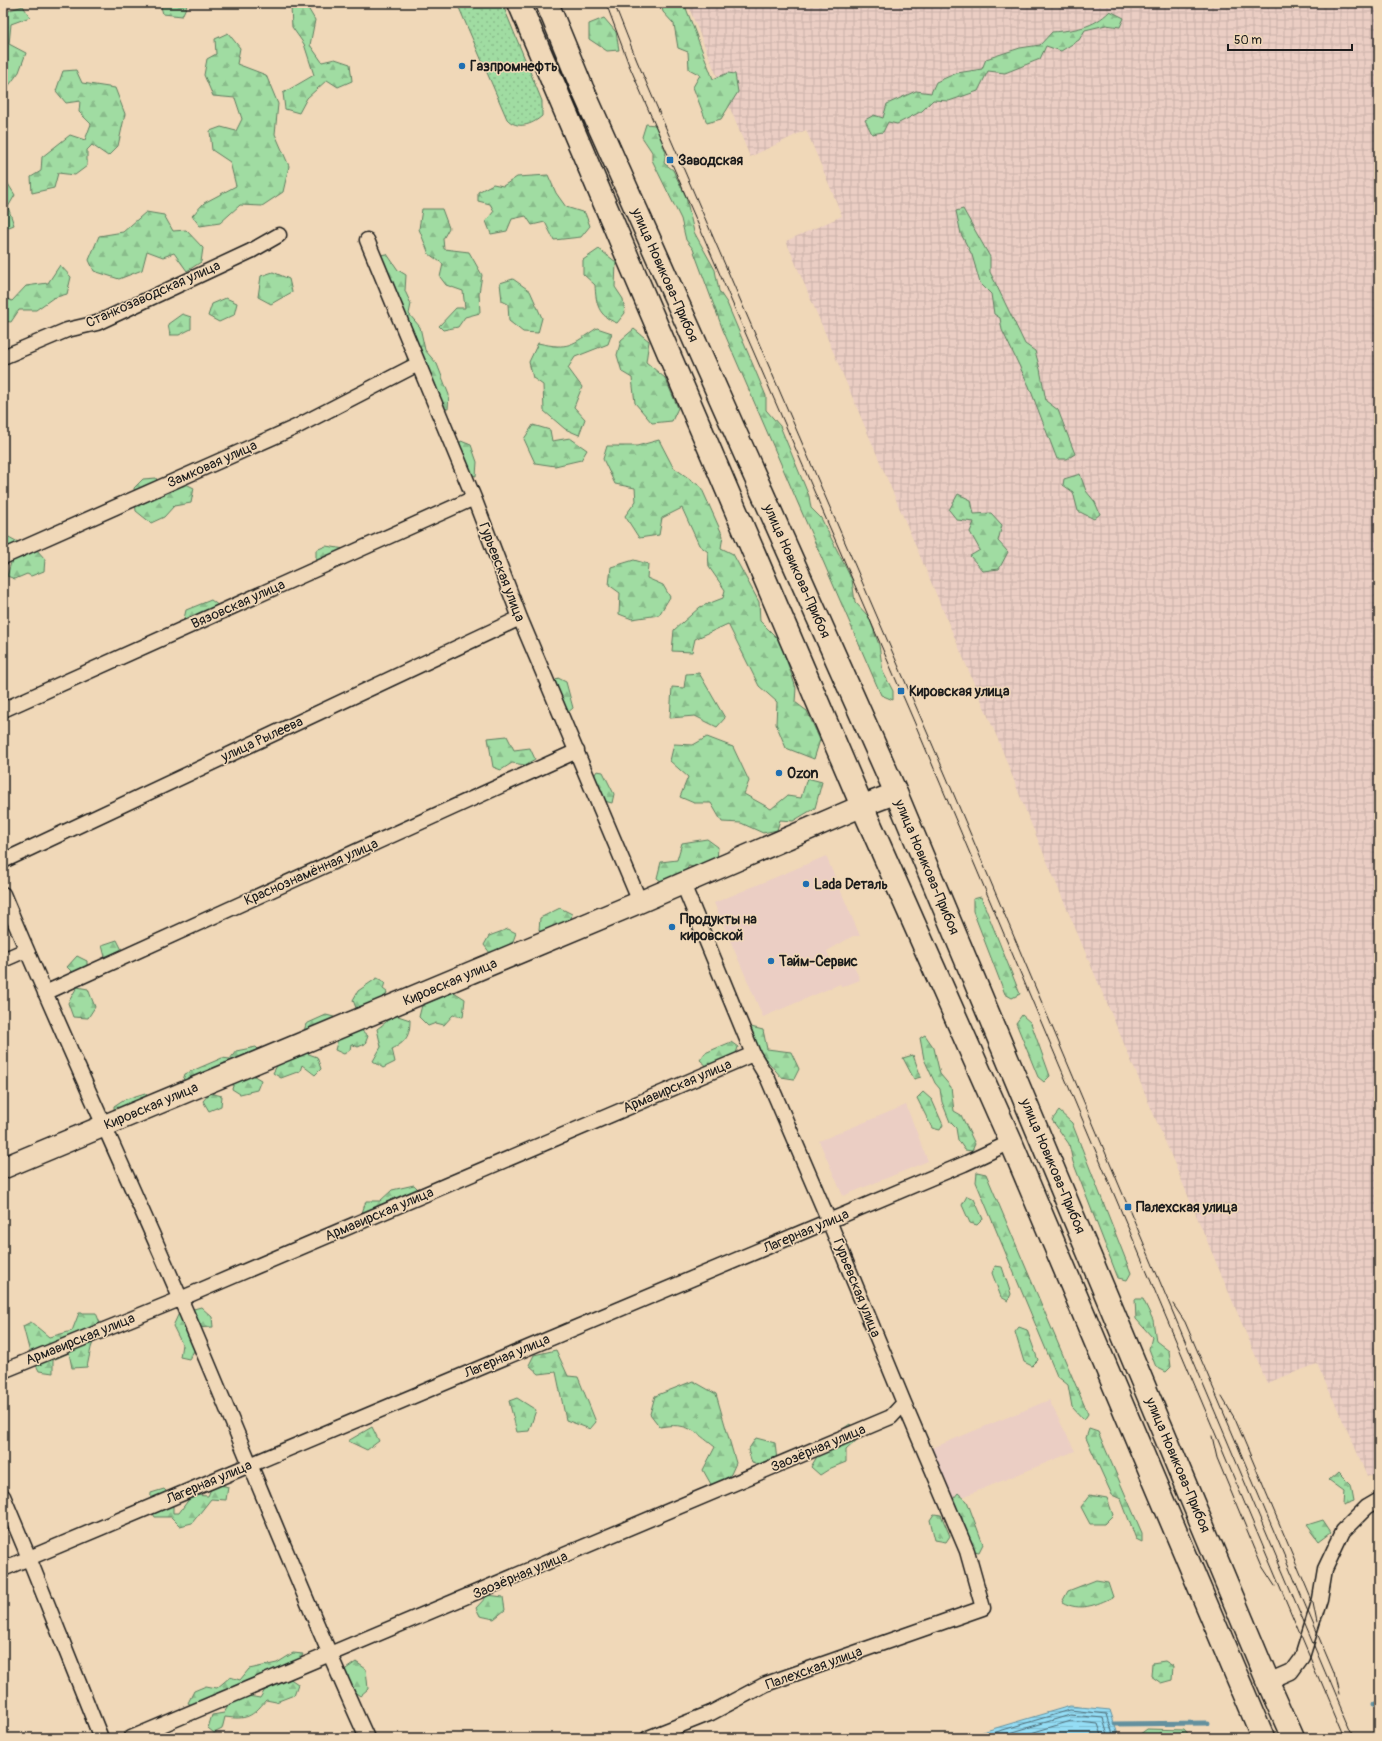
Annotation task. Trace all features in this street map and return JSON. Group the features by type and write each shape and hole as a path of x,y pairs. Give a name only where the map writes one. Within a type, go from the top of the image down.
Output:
{"main road":[{"name":"улица Новикова-Прибоя","path":"519,3 862,806 1011,1142 1263,1738"},
{"name":"улица Новикова-Прибоя","path":"547,3 584,94 896,793 1268,1682 1293,1738"}],"street":[{"name":"Станкозаводская улица","path":"3,357 67,330 97,323 251,251 280,235"},
{"name":"Гурьевская улица","path":"367,240 474,498 520,618 640,902"},
{"name":"Замковая улица","path":"3,557 296,427 418,364"},
{"name":"Вязовская улица","path":"3,710 474,498"},
{"name":"улица Рылеева","path":"3,861 520,618"},
{"name":"Краснознамённая улица","path":"45,992 577,752"},
{"name":"Кировская улица","path":"3,1168 683,884 862,806 896,793"},
{"name":"Гурьевская улица","path":"683,884 753,1054 768,1079 829,1221 967,1551 983,1608"},
{"path":"3,894 26,950 180,1299 330,1655 368,1738"},
{"path":"3,960 26,950"},
{"name":"Армавирская улица","path":"3,1371 180,1299 753,1054"},
{"name":"Лагерная улица","path":"3,1569 964,1164 1011,1142"},
{"name":"Заозёрная улица","path":"131,1738 891,1417 904,1403"},
{"path":"3,1496 30,1558 101,1738"},
{"path":"1268,1682 1291,1672 1302,1657 1320,1599 1325,1569 1343,1531 1367,1507 1379,1500"},
{"name":"Палехская улица","path":"648,1738 711,1713 766,1684 983,1608"}],"shaded area":[{"path":"687,3 1379,3 1379,1472 1367,1477 1317,1364 1267,1383 1027,814 999,742 786,241 842,216 826,177 806,130 750,157"},
{"path":"826,856 860,936 853,936 827,951 834,968 852,961 860,980 842,987 840,984 763,1017 714,903"},
{"path":"906,1105 928,1161 843,1196 819,1141"},
{"path":"1049,1400 1075,1451 953,1501 930,1449"}],"green space":[{"path":"160,3 188,3 182,16 163,14"},
{"path":"288,3 305,3 315,20 310,45 322,62 335,59 350,64 352,81 338,87 327,80 307,98 299,113 285,109 283,93 314,75 304,44 292,27 291,7"},
{"path":"457,3 502,3 542,101 542,116 534,122 520,125 507,119"},
{"path":"661,3 684,3 713,79 728,73 735,74 738,92 721,119 707,123 693,87 700,75 689,69 688,52 678,48 674,24 663,12"},
{"path":"23,6 30,17 11,24 9,44 26,53 19,72 4,92 3,17 7,11"},
{"path":"1110,11 1124,18 1120,27 1106,25 1085,30 1079,40 1061,51 1046,46 1040,59 1005,73 988,71 978,91 949,101 933,100 922,111 897,124 888,122 883,132 872,134 865,120 874,115 883,118 887,104 916,91 931,93 936,82 957,73 982,69 986,59 1020,48 1040,45 1052,32 1090,25 1104,17"},
{"path":"604,18 616,32 619,50 607,51 589,39 589,24"},
{"path":"228,33 240,48 237,64 266,75 278,104 275,134 289,166 283,192 262,206 240,205 220,223 200,226 192,216 204,203 236,186 230,162 212,150 210,131 221,127 236,131 242,119 235,98 213,96 204,75 207,59 216,54 215,39"},
{"path":"76,70 82,83 115,88 125,114 118,146 108,156 92,145 87,150 87,166 75,175 58,173 54,188 32,193 31,177 41,171 42,157 70,135 85,140 91,124 79,112 80,101 66,103 56,91 63,71"},
{"path":"646,124 655,125 666,152 664,163 673,170 686,197 694,232 715,270 719,291 727,303 766,396 766,410 780,426 809,496 811,508 821,518 852,580 855,602 869,617 879,645 883,672 893,691 893,700 881,695 723,330 693,249 686,240 681,219 652,160 652,152 642,137"},
{"path":"548,175 556,193 566,207 585,213 590,226 581,237 554,240 545,222 532,225 526,216 512,219 507,231 491,234 486,221 494,211 490,204 478,201 478,192 493,184 503,186 517,177"},
{"path":"3,176 15,195 8,207 14,225 4,229"},
{"path":"422,209 442,209 449,228 443,239 444,249 469,252 482,275 479,293 480,313 465,317 458,327 443,330 439,326 456,308 465,308 463,291 446,285 440,277 443,264 429,254 419,229"},
{"path":"963,209 990,257 990,272 1025,344 1035,351 1046,401 1058,410 1075,454 1067,459 1057,459 1029,386 1002,330 1000,318 994,314 991,294 980,283 972,255 961,234 956,211"},
{"path":"146,212 164,215 173,231 186,230 203,248 201,262 187,271 174,253 163,257 147,251 142,270 119,279 94,271 89,260 99,236 123,232"},
{"path":"599,249 616,262 615,287 623,299 625,313 617,323 602,313 597,304 595,285 583,274 583,260"},
{"path":"387,254 398,270 406,275 405,291 411,304 409,314 420,327 425,350 437,364 449,395 448,409 437,407 423,380 406,362 412,345 379,255"},
{"path":"60,265 71,277 67,294 53,298 36,310 19,310 11,322 3,321 3,297 12,301 26,286 48,283"},
{"path":"273,272 289,279 292,292 271,304 258,297 261,276"},
{"path":"513,279 530,291 542,318 538,333 523,332 509,321 508,304 502,301 500,283"},
{"path":"226,298 237,303 234,315 219,322 208,316 212,304"},
{"path":"182,314 191,317 191,329 179,335 170,335 168,324"},
{"path":"597,328 612,333 608,344 575,357 568,368 582,387 574,407 585,419 579,435 565,429 544,411 543,385 533,378 529,362 538,343 564,346 575,342"},
{"path":"634,329 649,341 646,362 665,378 678,408 672,421 652,423 635,403 632,378 622,372 617,355 621,340"},
{"path":"533,425 550,430 552,441 570,438 587,450 581,460 555,466 535,463 524,439"},
{"path":"659,440 673,467 701,487 723,536 721,548 733,554 759,602 760,621 780,641 796,688 795,702 807,711 820,740 814,759 786,748 776,724 777,702 759,686 728,624 695,639 692,652 672,651 674,630 700,607 723,598 725,590 709,567 708,552 699,545 682,508 662,518 659,535 639,538 625,516 636,501 635,488 615,484 603,459 607,446 637,446"},
{"path":"461,441 471,445 477,462 476,476 467,474 456,449"},
{"path":"1080,474 1086,491 1095,502 1100,514 1094,519 1078,511 1073,492 1063,485 1064,479"},
{"path":"156,478 161,493 176,489 182,482 194,488 191,503 174,506 164,517 151,523 136,511 134,488 143,479"},
{"path":"958,494 971,500 974,514 991,513 1002,525 998,541 1008,552 999,569 983,571 970,556 980,550 970,532 974,522 957,520 949,510"},
{"path":"7,536 18,542 19,554 27,555 36,549 45,559 44,571 31,576 27,574 15,579 7,576 11,563 3,560 3,541"},
{"path":"326,546 345,549 316,564 316,550"},
{"path":"634,560 648,564 647,578 663,585 670,597 659,615 632,619 619,614 620,593 609,585 611,567"},
{"path":"211,600 219,606 183,623 186,610"},
{"path":"699,673 725,718 717,727 695,716 670,718 672,687 684,688 686,674"},
{"path":"558,678 566,682 573,708 566,714 552,684"},
{"path":"507,736 514,750 530,748 535,759 525,765 512,763 501,770 493,767 488,738"},
{"path":"707,737 733,747 749,781 744,794 771,809 787,796 801,798 807,778 822,782 815,808 793,821 780,820 777,830 763,833 741,823 722,822 711,803 694,803 680,797 688,777 670,761 674,744 693,745"},
{"path":"597,771 603,772 614,794 612,803 600,800 592,779"},
{"path":"707,839 718,847 717,862 704,870 689,866 681,877 665,884 657,878 661,862 677,860 682,843"},
{"path":"981,897 1020,994 1012,998 1005,994 973,911 973,899"},
{"path":"560,908 572,914 569,927 545,936 539,930 540,918"},
{"path":"508,929 516,933 512,944 490,953 484,945 489,936"},
{"path":"117,940 123,952 106,961 102,945"},
{"path":"77,956 87,961 87,971 76,976 67,967"},
{"path":"377,978 385,982 383,989 387,992 385,998 356,1008 353,1000 358,991"},
{"path":"77,987 88,989 95,1007 88,1018 73,1017 68,1003"},
{"path":"454,992 465,999 463,1017 453,1015 444,1025 436,1023 428,1026 419,1017 422,1005"},
{"path":"326,1015 334,1017 332,1027 303,1035 306,1024"},
{"path":"395,1015 410,1020 409,1030 404,1041 392,1049 395,1062 383,1068 373,1061 381,1047 377,1029"},
{"path":"1022,1015 1031,1023 1050,1076 1044,1082 1038,1077 1016,1023"},
{"path":"751,1027 763,1030 767,1049 791,1052 799,1069 794,1079 781,1077 759,1051"},
{"path":"361,1030 368,1036 365,1044 358,1047 351,1044 350,1050 344,1054 335,1050 338,1039"},
{"path":"925,1035 934,1048 940,1074 951,1087 954,1111 961,1115 975,1144 972,1151 965,1150 958,1140 956,1128 950,1122 942,1102 940,1089 935,1083 924,1059 920,1038"},
{"path":"731,1042 738,1047 735,1057 708,1067 700,1060 705,1053"},
{"path":"256,1047 262,1053 182,1083 185,1074 222,1058 230,1059 236,1051"},
{"path":"306,1053 317,1057 321,1069 315,1075 302,1065 300,1071 281,1078 273,1073 279,1062"},
{"path":"913,1055 921,1077 914,1079 903,1058"},
{"path":"251,1074 261,1080 257,1090 240,1094 232,1089 235,1080"},
{"path":"923,1092 932,1100 943,1125 940,1130 932,1128 917,1098"},
{"path":"145,1093 151,1100 114,1115 114,1106 123,1100"},
{"path":"210,1093 222,1096 221,1106 209,1111 203,1101"},
{"path":"1059,1111 1072,1123 1131,1273 1127,1280 1118,1278 1073,1162 1069,1144 1052,1120"},
{"path":"977,1172 986,1174 1088,1414 1084,1420 1072,1407 1068,1385 1057,1376 976,1182"},
{"path":"414,1185 420,1191 371,1220 362,1213 366,1201 380,1201 392,1190"},
{"path":"967,1196 974,1199 983,1219 977,1225 970,1223 962,1205"},
{"path":"995,1266 1002,1267 1011,1294 1008,1301 1001,1297 992,1273"},
{"path":"1135,1299 1143,1299 1153,1320 1156,1341 1169,1351 1171,1367 1166,1372 1156,1367 1149,1349 1152,1337 1136,1319"},
{"path":"201,1307 212,1317 213,1327 194,1328 196,1348 189,1359 180,1357 182,1344 173,1326 179,1313"},
{"path":"79,1313 96,1313 100,1323 91,1348 87,1367 72,1368 69,1353 53,1360 53,1373 39,1371 30,1353 23,1326 31,1322 49,1337 72,1331"},
{"path":"1019,1327 1027,1330 1038,1360 1032,1366 1024,1362 1015,1332"},
{"path":"556,1350 568,1376 578,1377 596,1422 590,1429 566,1420 556,1372 539,1374 529,1365 534,1355"},
{"path":"693,1381 716,1394 736,1463 731,1474 720,1484 712,1486 703,1470 715,1447 690,1429 677,1426 660,1427 650,1414 655,1396"},
{"path":"517,1398 536,1410 529,1431 517,1432 509,1401"},
{"path":"850,1424 859,1438 846,1450 846,1462 831,1468 820,1475 811,1467 819,1453 841,1447 838,1432"},
{"path":"372,1427 379,1441 367,1450 348,1441"},
{"path":"1089,1429 1098,1432 1142,1533 1142,1542 1136,1539 1121,1499 1112,1495 1086,1438"},
{"path":"756,1438 775,1443 777,1461 764,1467 752,1463 748,1450"},
{"path":"1338,1472 1351,1485 1354,1501 1343,1505 1344,1491 1329,1480"},
{"path":"214,1482 228,1487 226,1500 211,1499 192,1523 180,1526 171,1517 155,1517 150,1509 151,1493 164,1489 173,1498 173,1513 179,1513 192,1495 208,1496"},
{"path":"958,1493 967,1501 983,1544 979,1552 970,1550 964,1535 962,1517 949,1504"},
{"path":"1090,1495 1107,1498 1113,1515 1104,1524 1090,1524 1081,1507"},
{"path":"934,1514 941,1515 950,1536 946,1542 935,1540 930,1520"},
{"path":"1323,1520 1331,1532 1319,1541 1307,1525"},
{"path":"1096,1580 1108,1582 1113,1597 1094,1605 1082,1607 1075,1607 1062,1602 1068,1591"},
{"path":"488,1595 503,1597 505,1610 494,1619 480,1616 476,1608"},
{"path":"293,1653 303,1654 298,1665 253,1685 240,1684 234,1696 197,1708 188,1703 194,1691 206,1686 217,1688 230,1677 240,1680 249,1669 277,1663"},
{"path":"1165,1661 1173,1666 1172,1680 1161,1683 1151,1676 1152,1663"},
{"path":"356,1662 366,1669 368,1689 360,1696 345,1685 343,1671"},
{"path":"289,1678 298,1684 294,1695 276,1702 266,1700 253,1714 248,1716 239,1718 225,1717 222,1729 214,1733 208,1728 212,1715 224,1713 230,1703 248,1696 260,1698 268,1685"},
{"path":"1147,1729 1184,1730 1191,1738 1135,1738"}],"water":[{"path":"1070,1706 1110,1710 1119,1738 962,1738"}],"waterway":[{"path":"1372,1704 1379,1705"},
{"path":"1115,1724 1208,1723"}],"tram line":[{"path":"606,3 629,65 916,726 1344,1738"},
{"path":"614,3 637,61 946,776 1353,1738"},
{"path":"1173,1304 1185,1322 1206,1371 1334,1673 1339,1695"},
{"path":"1222,1397 1235,1419 1313,1603 1317,1623"},
{"path":"1212,1436 1217,1458 1262,1566 1275,1586"}],"place":[{"name":"Газпромнефть","path":"462,66"},
{"name":"Заводская","path":"670,160"},
{"name":"Кировская улица","path":"901,691"},
{"name":"Ozon","path":"779,773"},
{"name":"Lada Dеталь","path":"806,884"},
{"name":"Продукты на кировской","path":"672,927"},
{"name":"Тайм-Сервис","path":"771,961"},
{"name":"Палехская улица","path":"1128,1207"}]}
